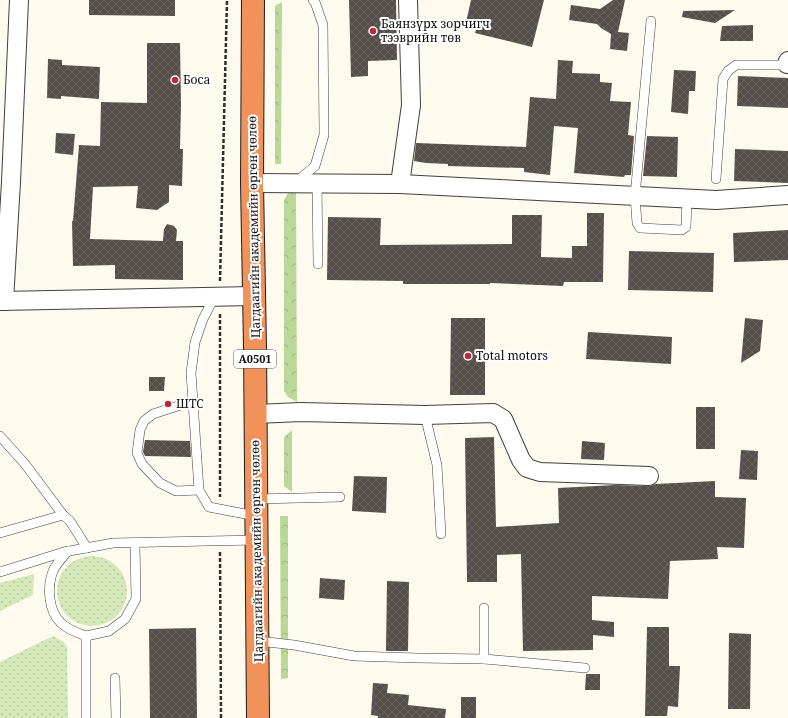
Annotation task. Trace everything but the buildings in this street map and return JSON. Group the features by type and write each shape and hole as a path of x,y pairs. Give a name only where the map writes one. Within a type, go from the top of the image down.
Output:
{"highway":[{"name":"Цагдаагийн академийн өргөн чөлөө","path":"253,0 252,183 256,414 258,718"}],"street":[{"path":"19,0 11,182 2,301 254,296"},
{"path":"400,184 411,105 408,0"},
{"path":"252,183 296,182 400,184 716,200 788,195"},
{"path":"256,414 300,412 425,415 493,413 503,419 521,460 527,468 540,472 649,476"}],"lane":[{"path":"296,182 315,166 324,135 323,25 313,0"},
{"path":"651,22 635,196 637,223 640,228 682,230 686,227 687,199"},
{"path":"716,180 723,79 728,70 736,65 788,63"},
{"path":"317,183 318,264"},
{"path":"218,296 203,319 195,342 191,373 199,490 209,507 220,509 256,508 340,497"},
{"path":"193,401 153,414 144,421 140,430 137,453 142,464 160,483 176,491 199,490"},
{"path":"425,415 437,465 442,534"},
{"path":"0,436 25,464 63,515 70,521 86,548"},
{"path":"0,533 63,515"},
{"path":"0,572 68,551 113,543 257,540"},
{"path":"68,551 53,571 49,592 52,609 61,623 73,631 86,636 109,631 126,619 136,599 135,542"},
{"path":"484,608 484,658"},
{"path":"86,636 86,718"},
{"path":"258,641 294,645 354,656 484,658 585,668"},
{"path":"115,678 116,718"}],"path":[{"path":"220,509 218,296 227,0"},
{"path":"220,541 221,718"}],"green space":[{"path":"282,2 281,164 275,164 275,6"},
{"path":"296,191 297,402 288,397 284,391 284,200 288,193"},
{"path":"292,430 292,492 284,486 284,437"},
{"path":"280,516 288,516 288,678 281,679"},
{"path":"85,556 99,556 112,562 121,571 127,584 125,604 117,616 99,626 85,626 72,620 63,611 57,598 57,584 63,571 72,562"},
{"path":"34,574 33,595 0,611 0,583"},
{"path":"53,636 64,642 67,647 68,718 0,718 0,662"}],"place":[{"name":"Баянзүрх зорчигч тээврийн төв","path":"373,31"},
{"name":"Боса","path":"175,80"},
{"name":"Total motors","path":"468,356"},
{"name":"ШТС","path":"168,404"}]}
